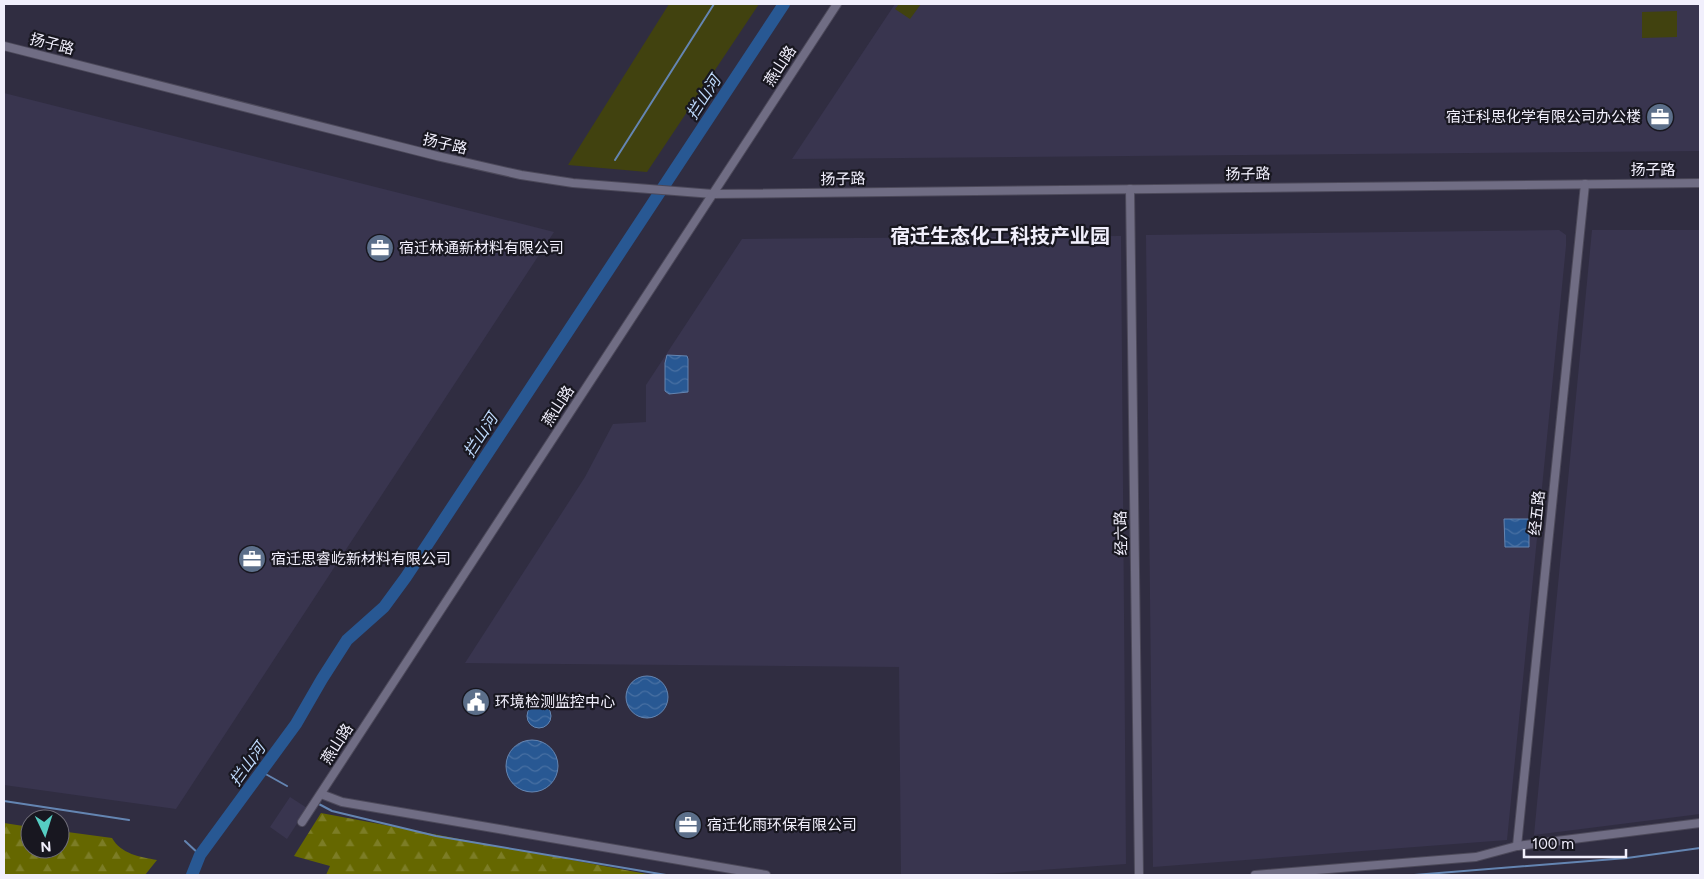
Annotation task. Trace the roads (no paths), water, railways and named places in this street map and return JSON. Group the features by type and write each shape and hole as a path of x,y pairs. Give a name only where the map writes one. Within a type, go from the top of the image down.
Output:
{"street":[{"name":"燕山路","path":"302,822 837,4"},
{"name":"扬子路","path":"4,46 447,158 521,175 573,183 713,194 1700,183"},
{"name":"经五路","path":"1517,846 1585,184"},
{"name":"经六路","path":"1130,190 1139,875"},
{"path":"317,799 766,875"},
{"path":"1255,875 1476,856 1517,846 1700,823"}],"water":[{"path":"667,355 687,356 688,392 669,394 665,391 665,363"},
{"path":"1504,519 1529,519 1529,547 1505,547"},
{"path":"643,676 651,676 662,682 668,697 662,712 651,718 643,718 632,712 626,701 626,693 632,682"},
{"path":"534,704 544,704 551,711 551,721 544,728 534,728 527,721 527,711"},
{"path":"527,740 537,740 546,744 554,752 558,766 554,780 546,788 537,792 527,792 518,788 510,780 506,771 506,761 510,752 518,744"}],"waterway":[{"path":"615,160 714,4"},
{"name":"拦山河","path":"192,875 200,855 296,724 347,640 384,607 406,577 784,4"},
{"path":"262,772 287,786"},
{"path":"4,801 129,820"},
{"path":"317,803 332,811 436,836 666,875"},
{"path":"185,841 200,855"},
{"path":"1414,875 1627,858 1700,848"}],"place":[{"name":"宿迁科思化学有限公司办公楼","path":"1660,117"},
{"name":"宿迁林通新材料有限公司","path":"380,248"},
{"name":"宿迁思睿屹新材料有限公司","path":"252,559"},
{"name":"环境检测监控中心","path":"476,702"},
{"name":"宿迁化雨环保有限公司","path":"688,825"}],"district":[{"name":"宿迁生态化工科技产业园","path":"1000,236"}]}
